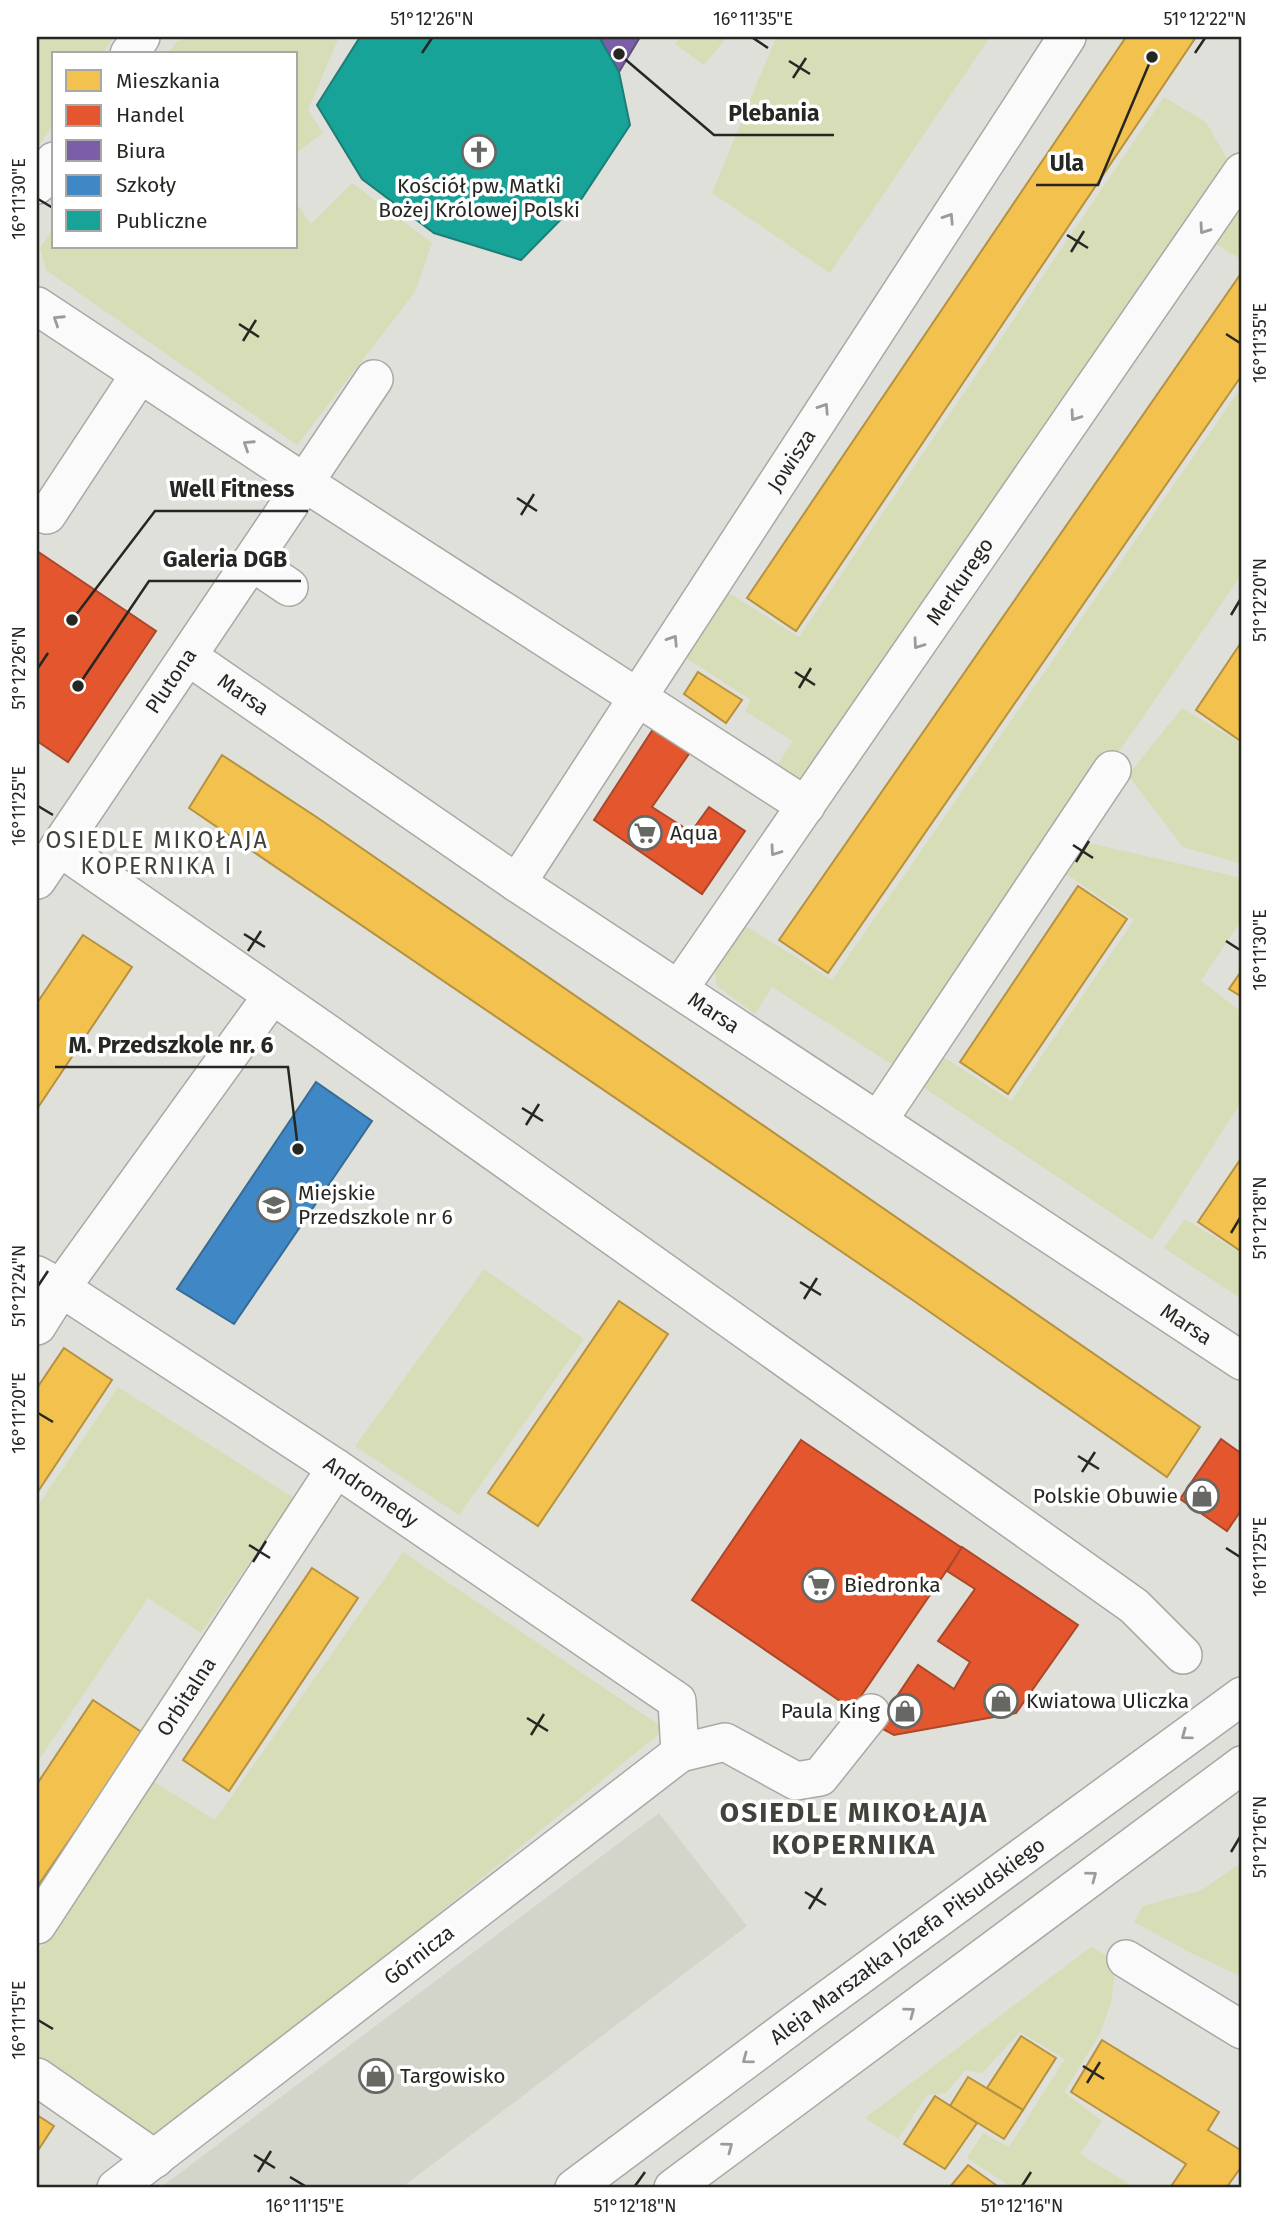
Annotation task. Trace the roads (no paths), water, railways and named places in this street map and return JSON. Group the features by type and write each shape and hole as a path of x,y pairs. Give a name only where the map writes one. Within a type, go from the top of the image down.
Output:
{"street":[{"path":"130,52 141,37"},
{"name":"Jowisza","path":"516,883 1067,37"},
{"path":"37,186 52,163"},
{"name":"Merkurego","path":"680,989 1242,172"},
{"path":"37,306 305,483 806,806"},
{"path":"47,515 140,374"},
{"name":"Plutona","path":"37,880 374,379"},
{"path":"251,562 289,587"},
{"name":"Marsa","path":"189,657 516,883 1242,1361"},
{"path":"878,1121 1112,770"},
{"path":"59,847 1134,1606 1182,1655"},
{"path":"37,1326 49,1282 271,997"},
{"name":"Andromedy","path":"49,1282 336,1468 677,1702 680,1753"},
{"name":"Orbitalna","path":"37,1925 336,1468"},
{"name":"Aleja Marszałka Józefa Piłsudskiego","path":"574,2188 1242,1696"},
{"path":"680,1753 724,1742 796,1781 820,1777 871,1713"},
{"name":"Górnicza","path":"116,2188 680,1753"},
{"path":"673,2188 1242,1765"},
{"path":"1126,1959 1242,2030"},
{"path":"37,2077 155,2159"}],"place":[{"name":"Plebania","path":"619,54"},
{"name":"Ula","path":"1152,57"},
{"name":"Kościół pw. Matki Bożej Królowej Polski","path":"479,152"},
{"name":"Well Fitness","path":"72,620"},
{"name":"Galeria DGB","path":"78,686"},
{"name":"Aqua","path":"645,833"},
{"name":"M. Przedszkole nr. 6","path":"298,1149"},
{"name":"Miejskie Przedszkole nr 6","path":"274,1205"},
{"name":"Polskie Obuwie","path":"1202,1496"},
{"name":"Biedronka","path":"819,1585"},
{"name":"Kwiatowa Uliczka","path":"1001,1701"},
{"name":"Paula King","path":"905,1711"},
{"name":"Targowisko","path":"376,2076"}],"district":[{"name":"OSIEDLE MIKOŁAJA KOPERNIKA I","path":"157,853"},
{"name":"OSIEDLE MIKOŁAJA KOPERNIKA","path":"854,1828"}]}
